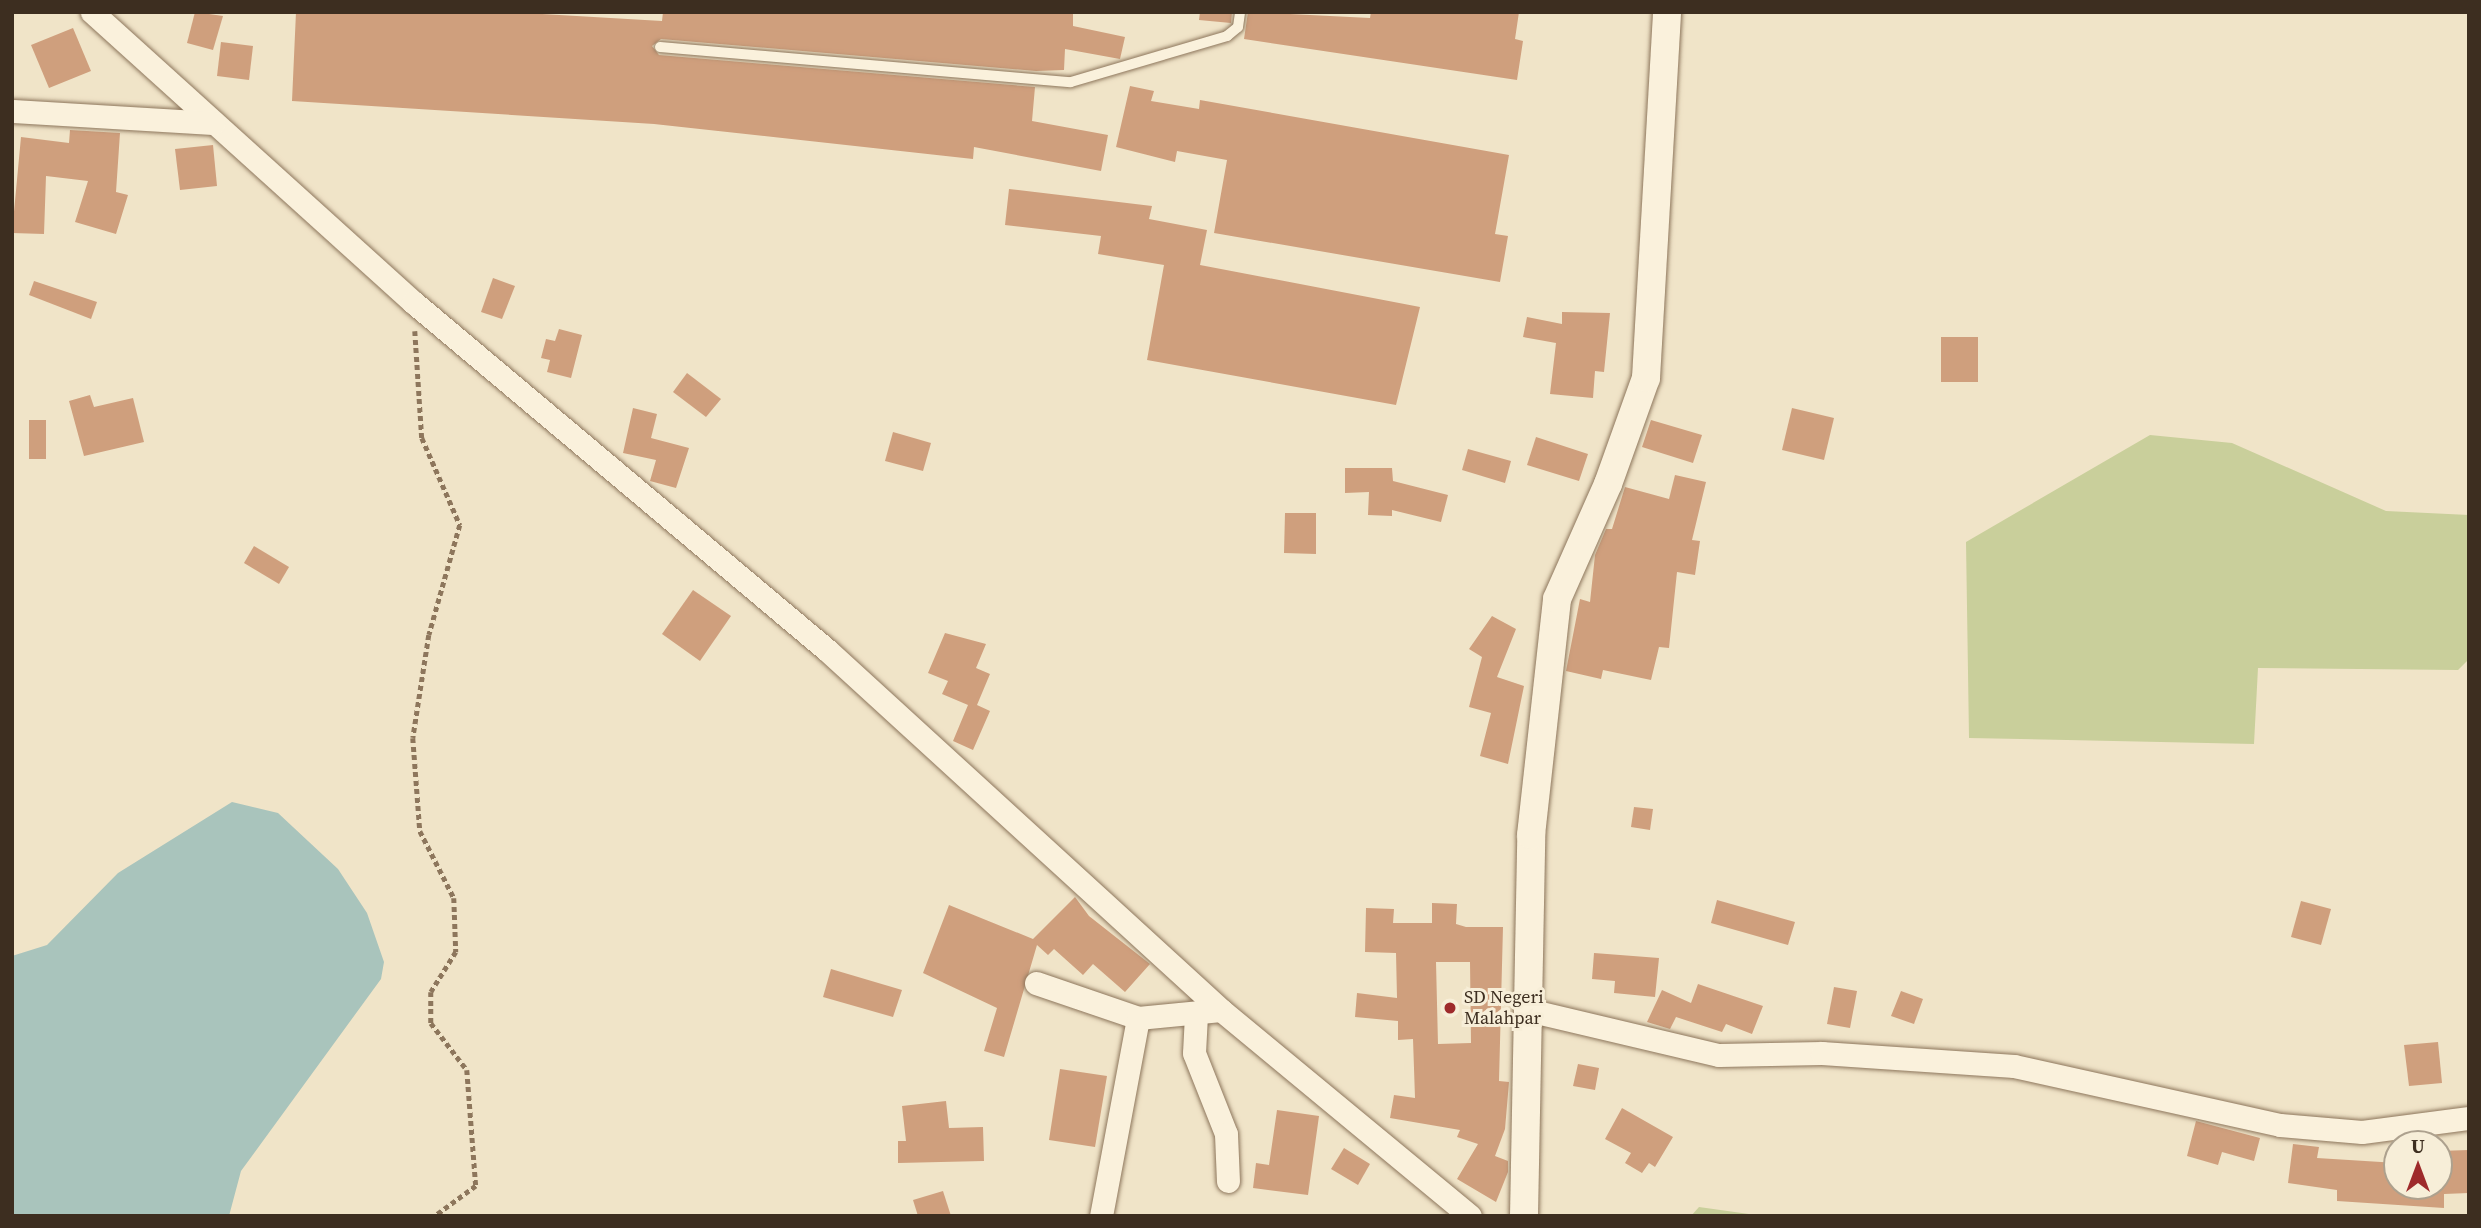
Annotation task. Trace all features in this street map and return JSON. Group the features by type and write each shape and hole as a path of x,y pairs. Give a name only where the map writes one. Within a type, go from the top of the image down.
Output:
{"street":[{"path":"92,12 413,302 809,635 1221,1010 1470,1216"},
{"path":"1524,1216 1531,835 1557,598 1608,484 1646,378 1667,12"},
{"path":"12,111 214,123"},
{"path":"1036,983 1138,1018 1196,1015 1221,1010"},
{"path":"1528,1010 1719,1055 1822,1053 2014,1066 2280,1125 2362,1132 2469,1118"},
{"path":"1196,1015 1194,1053 1226,1134 1228,1181"},
{"path":"1101,1216 1138,1018"}],"lane":[{"path":"660,47 1072,82 1227,36 1238,27 1240,12"}],"path":[{"path":"413,302 422,438 460,525 429,635 413,738 420,831 454,898 456,952 431,992 431,1023 467,1070 476,1186 435,1216"}],"green space":[{"path":"2150,435 2232,443 2386,511 2469,515 2469,659 2458,670 2258,668 2254,744 1969,738 1966,542"},
{"path":"1699,1207 1763,1216 1691,1216"}],"water":[{"path":"232,802 278,813 338,869 367,913 384,962 381,979 241,1171 229,1216 12,1216 12,956 47,945 118,873"}],"building":[{"path":"195,12 223,16 213,50 187,43"},
{"path":"296,12 507,12 662,21 663,12 1073,12 1073,26 1125,37 1120,59 1065,49 1064,70 1036,71 661,39 652,46 659,55 1035,87 1032,121 1108,135 1101,171 974,147 973,159 654,124 292,101"},
{"path":"1200,12 1232,12 1231,23 1199,20"},
{"path":"1248,12 1370,18 1371,12 1519,12 1515,39 1523,41 1517,80 1244,39"},
{"path":"73,28 91,71 49,88 31,45"},
{"path":"221,42 253,46 249,80 217,76"},
{"path":"1130,86 1154,91 1151,101 1199,109 1200,100 1509,155 1495,234 1508,236 1500,282 1214,233 1227,160 1177,151 1175,162 1116,147"},
{"path":"70,130 120,133 116,192 128,195 116,234 75,222 88,181 46,176 44,234 12,233 21,137 69,143"},
{"path":"213,145 217,186 180,190 175,149"},
{"path":"1009,189 1152,206 1149,219 1207,230 1200,265 1420,307 1396,405 1147,360 1164,265 1098,254 1101,236 1005,225"},
{"path":"493,278 515,286 502,319 481,312"},
{"path":"34,281 97,302 91,319 29,295"},
{"path":"1562,312 1610,313 1604,372 1595,371 1593,398 1550,394 1556,343 1523,337 1527,317 1562,324"},
{"path":"559,329 582,335 571,378 547,372 550,360 541,358 546,339 555,341"},
{"path":"1941,337 1978,337 1978,382 1941,382"},
{"path":"687,373 721,399 706,417 673,392"},
{"path":"90,395 94,407 133,398 144,442 84,456 69,401"},
{"path":"633,408 657,414 651,438 689,448 676,488 650,481 656,460 623,453"},
{"path":"1792,408 1834,418 1824,460 1782,450"},
{"path":"29,420 46,420 46,459 29,459"},
{"path":"1651,420 1702,435 1693,463 1642,447"},
{"path":"893,432 931,443 923,471 885,461"},
{"path":"1536,437 1588,454 1579,481 1527,465"},
{"path":"1468,449 1511,461 1505,483 1462,470"},
{"path":"1345,468 1392,468 1393,481 1448,495 1441,522 1392,510 1392,516 1368,515 1369,492 1345,493"},
{"path":"1675,475 1706,482 1692,540 1700,541 1695,575 1677,572 1669,648 1659,647 1651,680 1603,670 1601,679 1566,671 1580,599 1590,602 1595,555 1606,529 1612,529 1625,487 1669,499"},
{"path":"1285,513 1316,513 1316,554 1284,553"},
{"path":"254,546 289,567 279,584 244,563"},
{"path":"693,590 731,616 700,661 662,634"},
{"path":"1492,616 1516,629 1497,677 1524,686 1508,764 1480,756 1491,713 1469,707 1482,657 1469,649"},
{"path":"945,633 986,644 976,668 990,674 977,705 990,711 973,750 953,741 968,705 942,694 948,681 928,673"},
{"path":"1634,807 1653,809 1650,830 1631,827"},
{"path":"1075,897 1089,916 1150,964 1125,992 1093,964 1083,975 1054,949 1048,955 1037,945 1004,1057 984,1051 997,1008 923,973 949,905 1033,939"},
{"path":"1717,900 1795,922 1788,945 1711,923"},
{"path":"2301,901 2331,909 2321,945 2291,937"},
{"path":"1432,903 1457,904 1456,924 1466,927 1503,927 1499,1081 1509,1082 1505,1129 1495,1156 1508,1161 1508,1172 1496,1202 1457,1179 1478,1144 1457,1137 1460,1130 1390,1118 1394,1095 1415,1098 1413,1039 1398,1040 1398,1021 1355,1017 1357,993 1397,998 1396,953 1365,952 1366,908 1394,909 1393,923 1432,923","holes":["1436,962 1470,962 1471,1043 1438,1044"]},
{"path":"1594,953 1659,958 1655,997 1614,993 1615,981 1592,979"},
{"path":"831,969 902,990 893,1017 823,997"},
{"path":"1698,984 1763,1006 1752,1034 1726,1024 1722,1032 1676,1017 1670,1029 1647,1022 1662,990 1691,1003"},
{"path":"1834,987 1857,991 1850,1028 1827,1024"},
{"path":"1901,991 1923,999 1914,1024 1891,1016"},
{"path":"2438,1042 2442,1083 2409,1086 2404,1045"},
{"path":"1578,1064 1599,1068 1595,1090 1573,1086"},
{"path":"1060,1069 1107,1076 1095,1147 1049,1140"},
{"path":"946,1101 949,1128 983,1127 984,1161 898,1163 898,1141 906,1141 902,1106"},
{"path":"1622,1108 1673,1137 1655,1167 1649,1163 1642,1173 1625,1163 1631,1153 1605,1139"},
{"path":"1277,1110 1319,1116 1308,1195 1253,1188 1256,1163 1269,1165"},
{"path":"2196,1121 2260,1138 2254,1161 2222,1152 2218,1165 2187,1156"},
{"path":"2293,1144 2319,1147 2317,1158 2383,1162 2383,1200 2444,1200 2444,1208 2337,1201 2337,1190 2288,1183"},
{"path":"1344,1148 1370,1164 1358,1185 1331,1169"},
{"path":"2469,1150 2469,1193 2453,1194 2453,1151"},
{"path":"943,1191 951,1216 918,1216 913,1200"}],"place":[{"name":"SD Negeri Malahpar","path":"1450,1008"}]}
